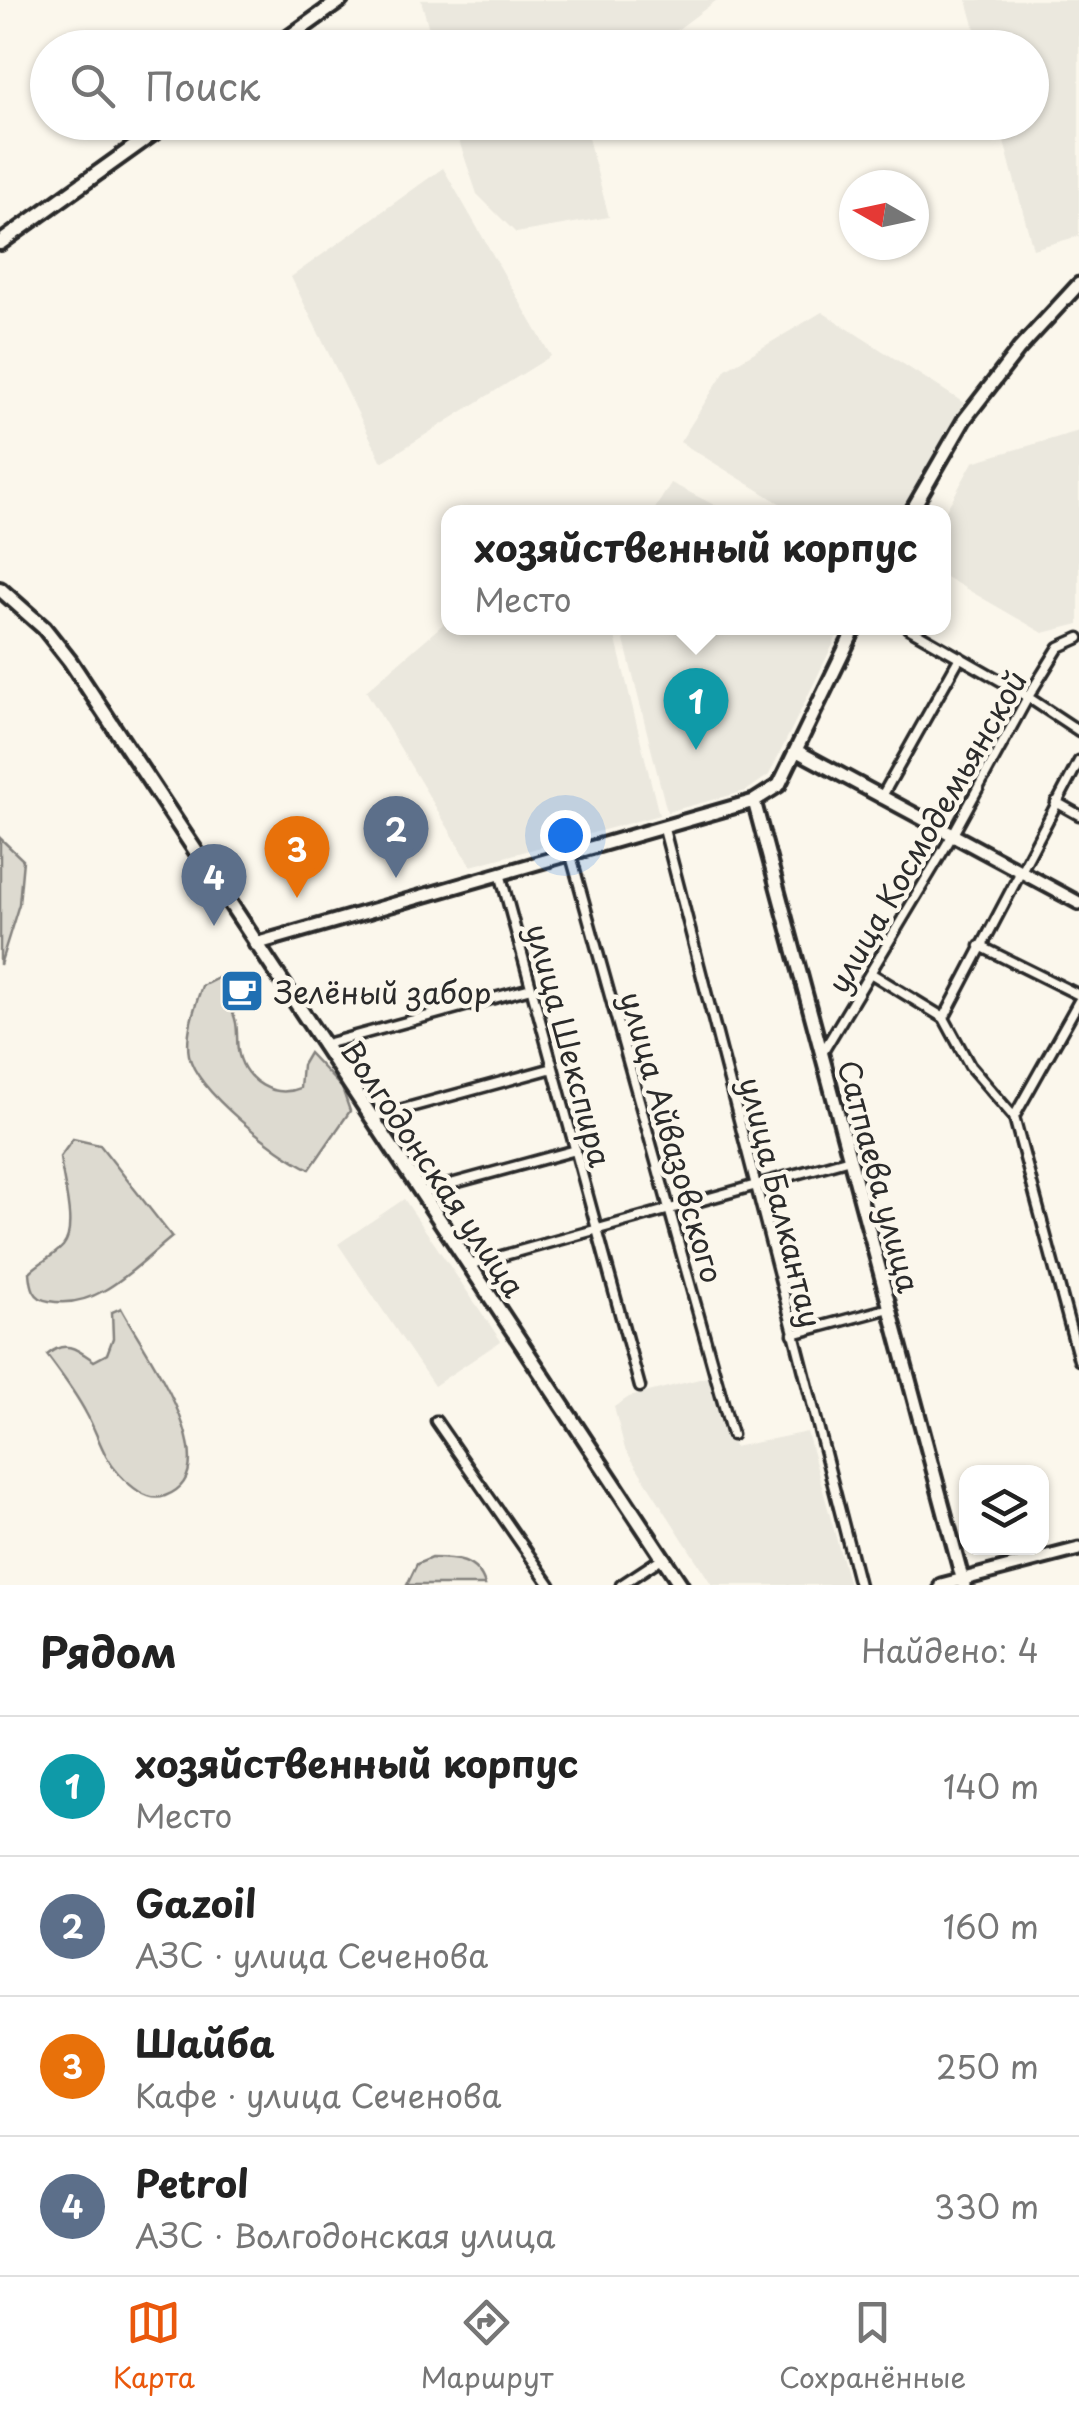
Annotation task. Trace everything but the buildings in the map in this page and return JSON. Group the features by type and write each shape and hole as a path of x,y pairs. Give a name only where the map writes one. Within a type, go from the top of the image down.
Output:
{"main road":[{"path":"299,30 340,0"},
{"path":"0,243 144,140"},
{"name":"Волгодонская улица","path":"0,589 44,628 70,661 681,1585"}],"street":[{"path":"915,505 964,420 1019,349 1079,284"},
{"path":"255,944 754,801 779,785 852,635"},
{"path":"920,635 1079,731"},
{"name":"улица Космодемьянской","path":"821,1055 872,974 1059,646 1079,638"},
{"path":"881,798 960,658"},
{"path":"796,752 1079,904"},
{"path":"944,1018 1079,761"},
{"name":"Сатпаева улица","path":"754,801 960,1563 972,1582"},
{"path":"1056,802 1079,815"},
{"name":"улица Балкантау","path":"664,829 858,1585"},
{"name":"улица Айвазовского","path":"570,852 732,1436"},
{"name":"улица Шекспира","path":"500,873 640,1386"},
{"path":"240,922 266,933 288,934"},
{"path":"269,965 274,946 288,934"},
{"path":"980,946 1079,998 1014,1117"},
{"path":"872,974 944,1018 970,1066 1014,1117 1079,1360"},
{"path":"322,1045 531,988"},
{"path":"370,1118 553,1068"},
{"path":"421,1192 576,1150"},
{"path":"469,1265 850,1159"},
{"path":"793,1334 891,1308"},
{"path":"436,1421 550,1585"},
{"path":"941,1585 972,1582 1079,1549"},
{"path":"622,1585 662,1558"}],"shaded area":[{"path":"421,0 717,0 677,30 429,30"},
{"path":"967,0 1079,0 1079,236 1033,249 1004,140 1049,140 1049,30 975,30"},
{"path":"459,140 589,140 609,217 516,233 477,194"},
{"path":"443,168 551,356 382,462 291,277"},
{"path":"822,312 964,403 906,505 783,505 680,442 726,369"},
{"path":"1079,431 1079,624 1043,633 951,580 949,505 973,462"},
{"path":"671,483 714,505 657,505"},
{"path":"441,626 441,635 615,635 659,815 471,866 366,691"},
{"path":"623,635 838,635 769,775 746,791 667,812"},
{"path":"0,838 23,860 19,904 0,965"},
{"path":"218,978 235,1017 239,1055 255,1080 280,1091 300,1088 302,1065 309,1053 342,1088 350,1111 310,1169 240,1120 195,1070 188,1047 191,1020 202,986"},
{"path":"73,1139 100,1145 172,1237 100,1293 67,1302 49,1301 36,1295 30,1272 59,1250 67,1238 69,1216 60,1157"},
{"path":"404,1199 501,1341 434,1386 338,1244"},
{"path":"121,1308 176,1406 186,1435 190,1461 184,1482 159,1498 140,1492 113,1467 82,1405 47,1355 65,1347 94,1361 107,1354 113,1338 112,1312"},
{"path":"715,1375 734,1447 807,1432 849,1585 712,1585 625,1449 614,1407 629,1397"},
{"path":"431,1558 471,1565 485,1585 407,1585 417,1564"}],"place":[{"name":"хозяйственный корпус","path":"696,750"},
{"name":"Gazoil","path":"396,878"},
{"name":"Шайба","path":"297,898"},
{"name":"Petrol","path":"214,926"},
{"name":"Зелёный забор","path":"242,991"}]}
